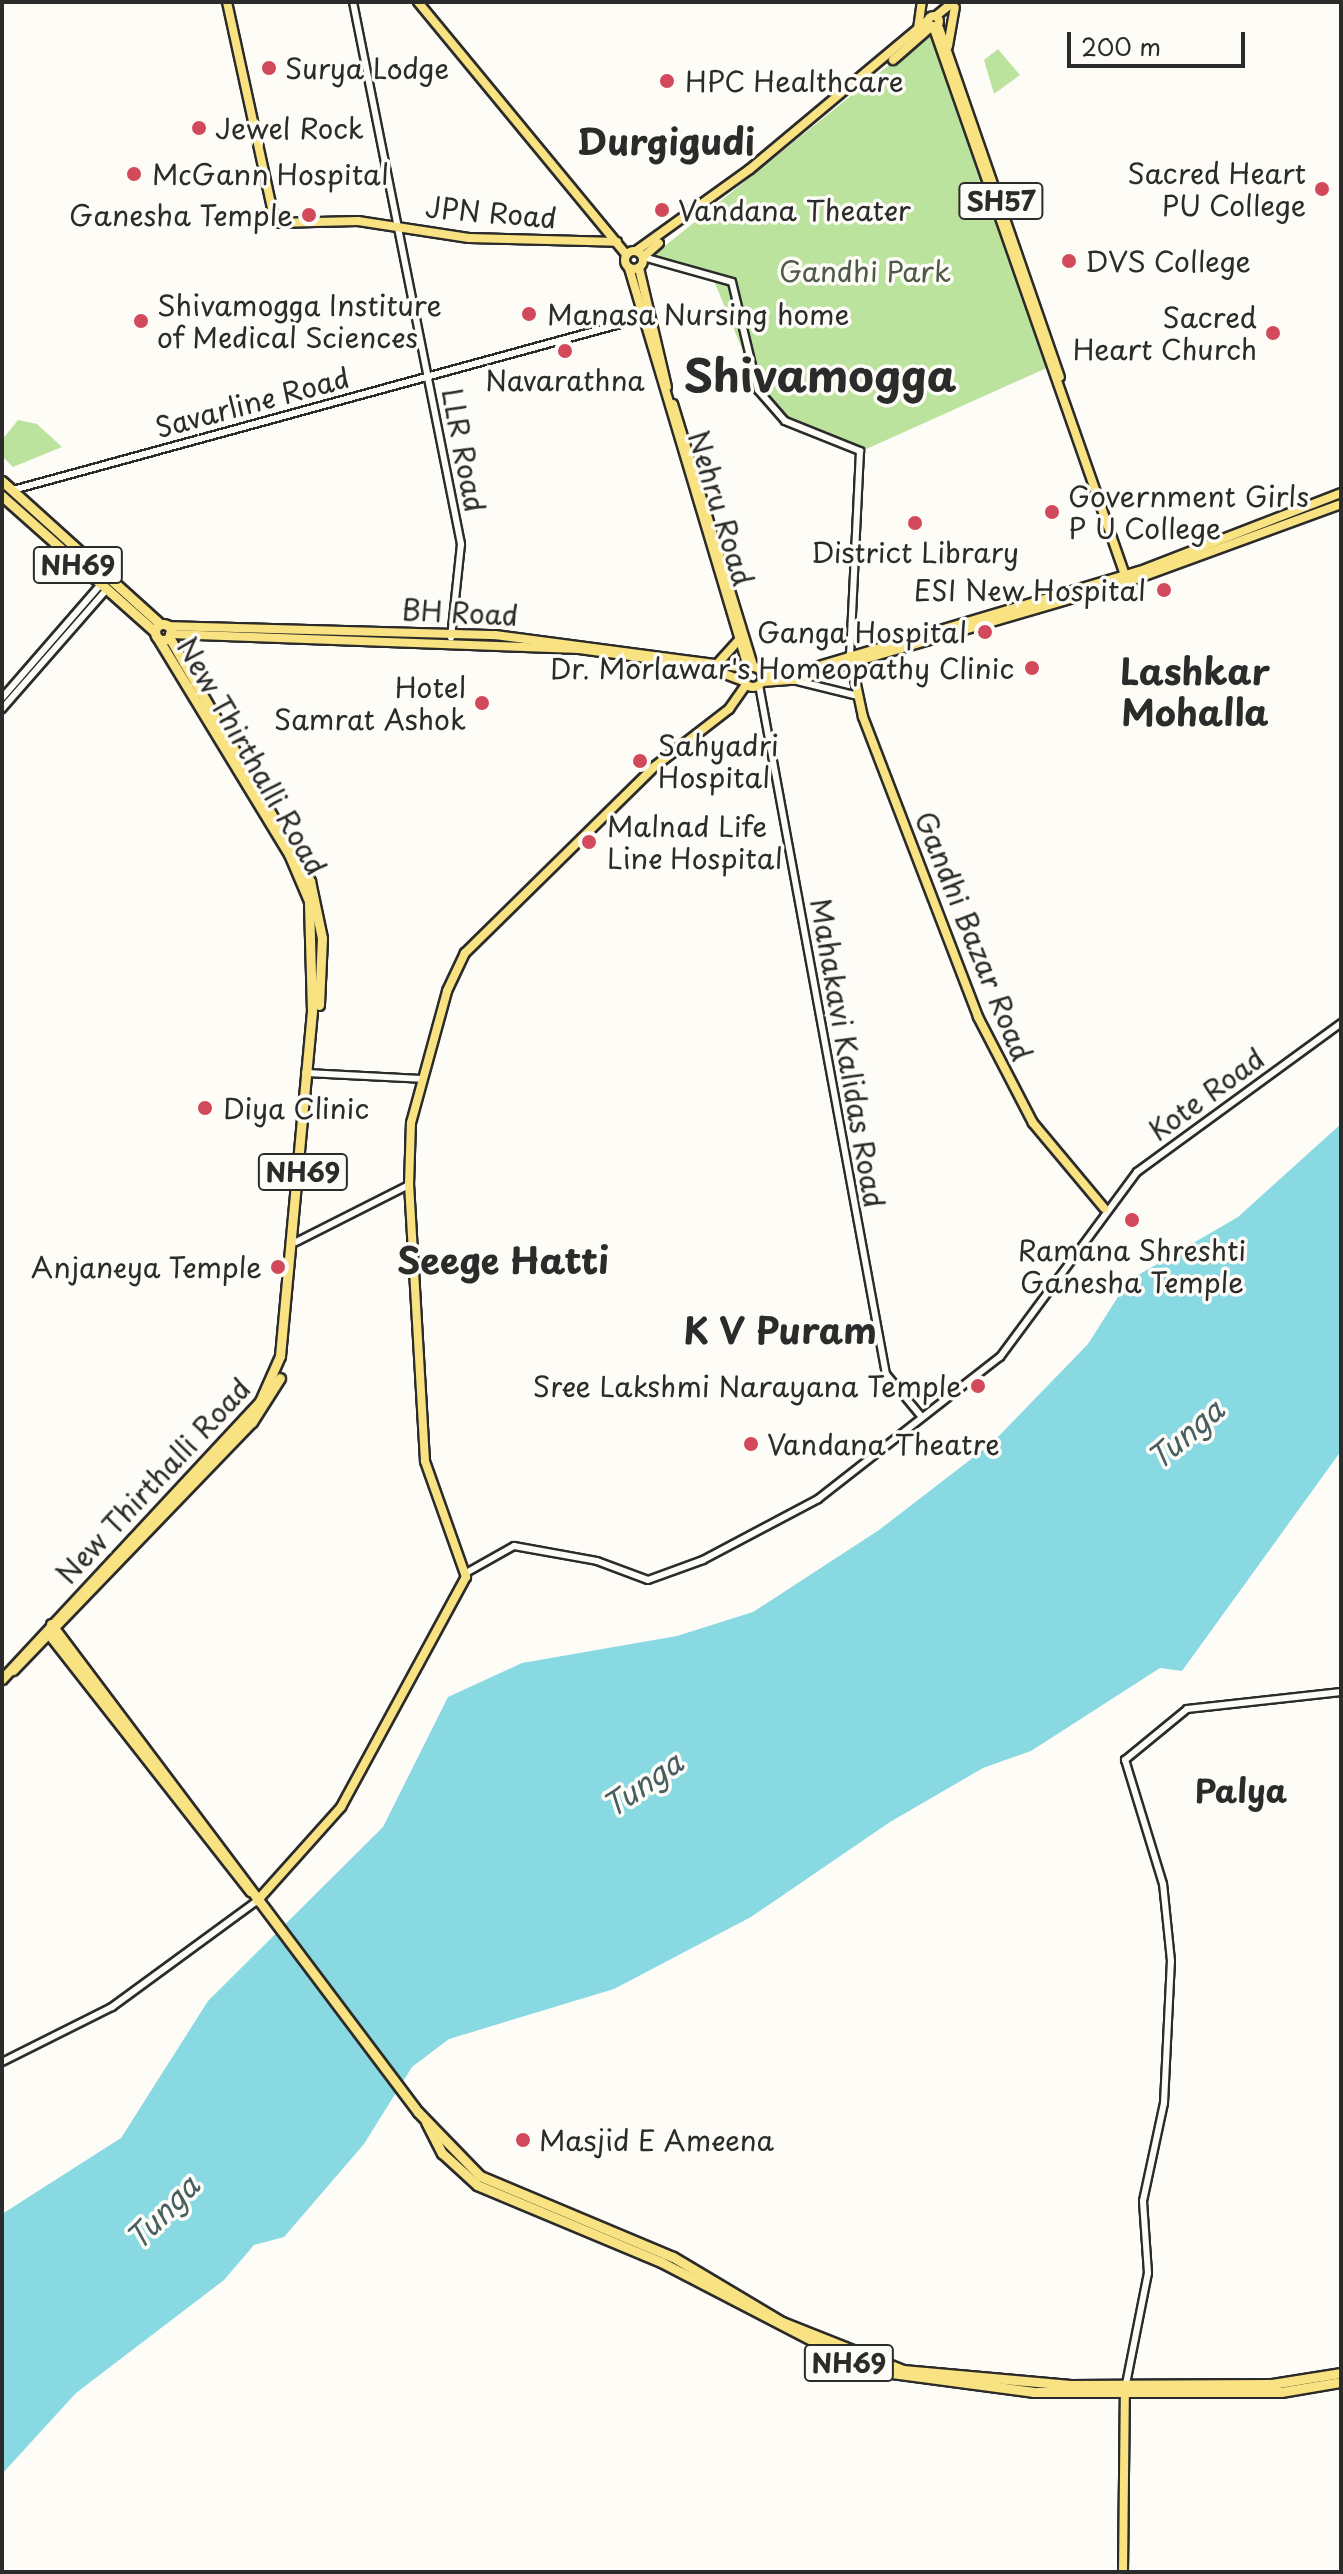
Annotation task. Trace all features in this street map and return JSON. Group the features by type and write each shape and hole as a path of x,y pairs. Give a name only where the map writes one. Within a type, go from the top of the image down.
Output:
{"highway":[{"name":"NH69","path":"2,481 163,632"},
{"name":"NH69","path":"2,496 104,586 163,632"},
{"name":"New Thirthalli Road","path":"51,1630 243,1426 269,1388 280,1356 322,938 310,881 163,632"},
{"name":"New Thirthalli Road","path":"163,632 305,886 316,962 308,1074"},
{"name":"NH69","path":"308,1074 284,1367 243,1426 67,1618 51,1630 426,2122 442,2153 477,2185 661,2262 834,2356 902,2374 1018,2392 1272,2384 1341,2373"},
{"path":"35,1652 66,1648 67,1618"},
{"path":"5,1676 35,1652 51,1630"},
{"path":"5,1676 51,1630"},
{"name":"NH69","path":"1125,2388 1281,2392 1341,2382"}],"main road":[{"path":"227,2 269,218 281,226 396,223"},
{"path":"418,2 617,242 635,254"},
{"path":"918,34 923,2"},
{"name":"SH57","path":"923,2 944,46 1127,578"},
{"name":"SH57","path":"931,2 933,21"},
{"path":"634,268 635,254 750,169 957,4"},
{"path":"918,34 944,46 957,4"},
{"name":"JPN Road","path":"396,223 469,238 617,242"},
{"path":"634,268 635,254"},
{"name":"Nehru Road","path":"634,268 642,318 738,641 749,667"},
{"name":"Nehru Road","path":"634,268 749,667"},
{"path":"1127,578 1341,493"},
{"path":"761,681 1127,578 1341,504"},
{"name":"BH Road","path":"163,632 451,637 749,667"},
{"name":"BH Road","path":"451,637 704,666 744,683"},
{"path":"719,662 738,641"},
{"path":"744,683 793,680 851,658"},
{"name":"Gandhi Bazar Road","path":"851,658 858,696 993,1047 1033,1123 1104,1208"},
{"path":"749,667 761,681"},
{"path":"260,1905 341,1807 466,1573 425,1461 409,1185 411,1123 465,953 654,767 729,709 749,667"},
{"path":"1123,2572 1125,2388"}],"street":[{"name":"JPN Road","path":"353,2 396,223"},
{"name":"LLR Road","path":"396,223 461,544 451,637"},
{"path":"635,254 722,278 735,289 758,390 785,421 860,451 851,658"},
{"name":"Savarline Road","path":"13,490 642,318"},
{"path":"2,698 104,586"},
{"path":"2,709 104,586"},
{"path":"793,680 858,696"},
{"name":"Mahakavi Kalidas Road","path":"761,681 886,1374 921,1416"},
{"name":"Kote Road","path":"466,1573 514,1546 597,1561 648,1580 660,1577 818,1499 1000,1357 1104,1208 1137,1172 1341,1023"},
{"path":"308,1074 423,1079"},
{"path":"296,1242 409,1185"},
{"path":"1125,2388 1148,2273 1143,2201 1164,2103 1171,1961 1163,1884 1125,1760 1187,1709 1341,1692"},
{"path":"2,2062 112,2007 260,1905"}],"green space":[{"name":"Gandhi Park","path":"935,28 1051,366 862,451 785,421 749,366 714,281 650,258"},
{"path":"998,49 1020,75 994,94 984,60"},
{"path":"18,420 37,424 62,447 13,467 2,456 2,440"}],"water":[{"name":"Tunga","path":"1341,1124 1341,1451 1182,1671 1160,1668 1031,1751 983,1768 890,1822 751,1917 614,1989 449,2039 412,2067 364,2144 284,2237 254,2245 224,2280 76,2393 2,2474 2,2214 121,2138 208,2001 383,1827 448,1697 522,1663 677,1636 753,1612 879,1530 992,1443 1088,1344 1128,1281 1238,1217"}],"place":[{"name":"Surya Lodge","path":"269,68"},
{"name":"HPC Healthcare","path":"667,81"},
{"name":"Jewel Rock","path":"199,128"},
{"name":"McGann Hospital","path":"134,174"},
{"name":"Sacred Heart PU College","path":"1322,189"},
{"name":"Vandana Theater","path":"662,210"},
{"name":"Ganesha Temple","path":"309,215"},
{"name":"DVS College","path":"1069,261"},
{"name":"Manasa Nursing home","path":"529,314"},
{"name":"Shivamogga Institure of Medical Sciences","path":"141,321"},
{"name":"Sacred Heart Church","path":"1273,333"},
{"name":"Navarathna","path":"565,351"},
{"name":"Government Girls P U College","path":"1052,512"},
{"name":"District Library","path":"915,523"},
{"name":"ESI New Hospital","path":"1164,590"},
{"name":"Ganga Hospital","path":"985,632"},
{"name":"Dr. Morlawar's Homeopathy Clinic","path":"1032,668"},
{"name":"Hotel Samrat Ashok","path":"482,703"},
{"name":"Sahyadri Hospital","path":"640,761"},
{"name":"Malnad Life Line Hospital","path":"589,842"},
{"name":"Diya Clinic","path":"205,1108"},
{"name":"Ramana Shreshti Ganesha Temple","path":"1132,1220"},
{"name":"Anjaneya Temple","path":"278,1267"},
{"name":"Sree Lakshmi Narayana Temple","path":"978,1386"},
{"name":"Vandana Theatre","path":"751,1444"},
{"name":"Masjid E Ameena","path":"523,2140"}],"district":[{"name":"Durgigudi","path":"666,141"},
{"name":"Shivamogga","path":"820,374"},
{"name":"Lashkar Mohalla","path":"1195,690"},
{"name":"Seege Hatti","path":"503,1260"},
{"name":"K V Puram","path":"780,1330"},
{"name":"Palya","path":"1241,1790"}]}
